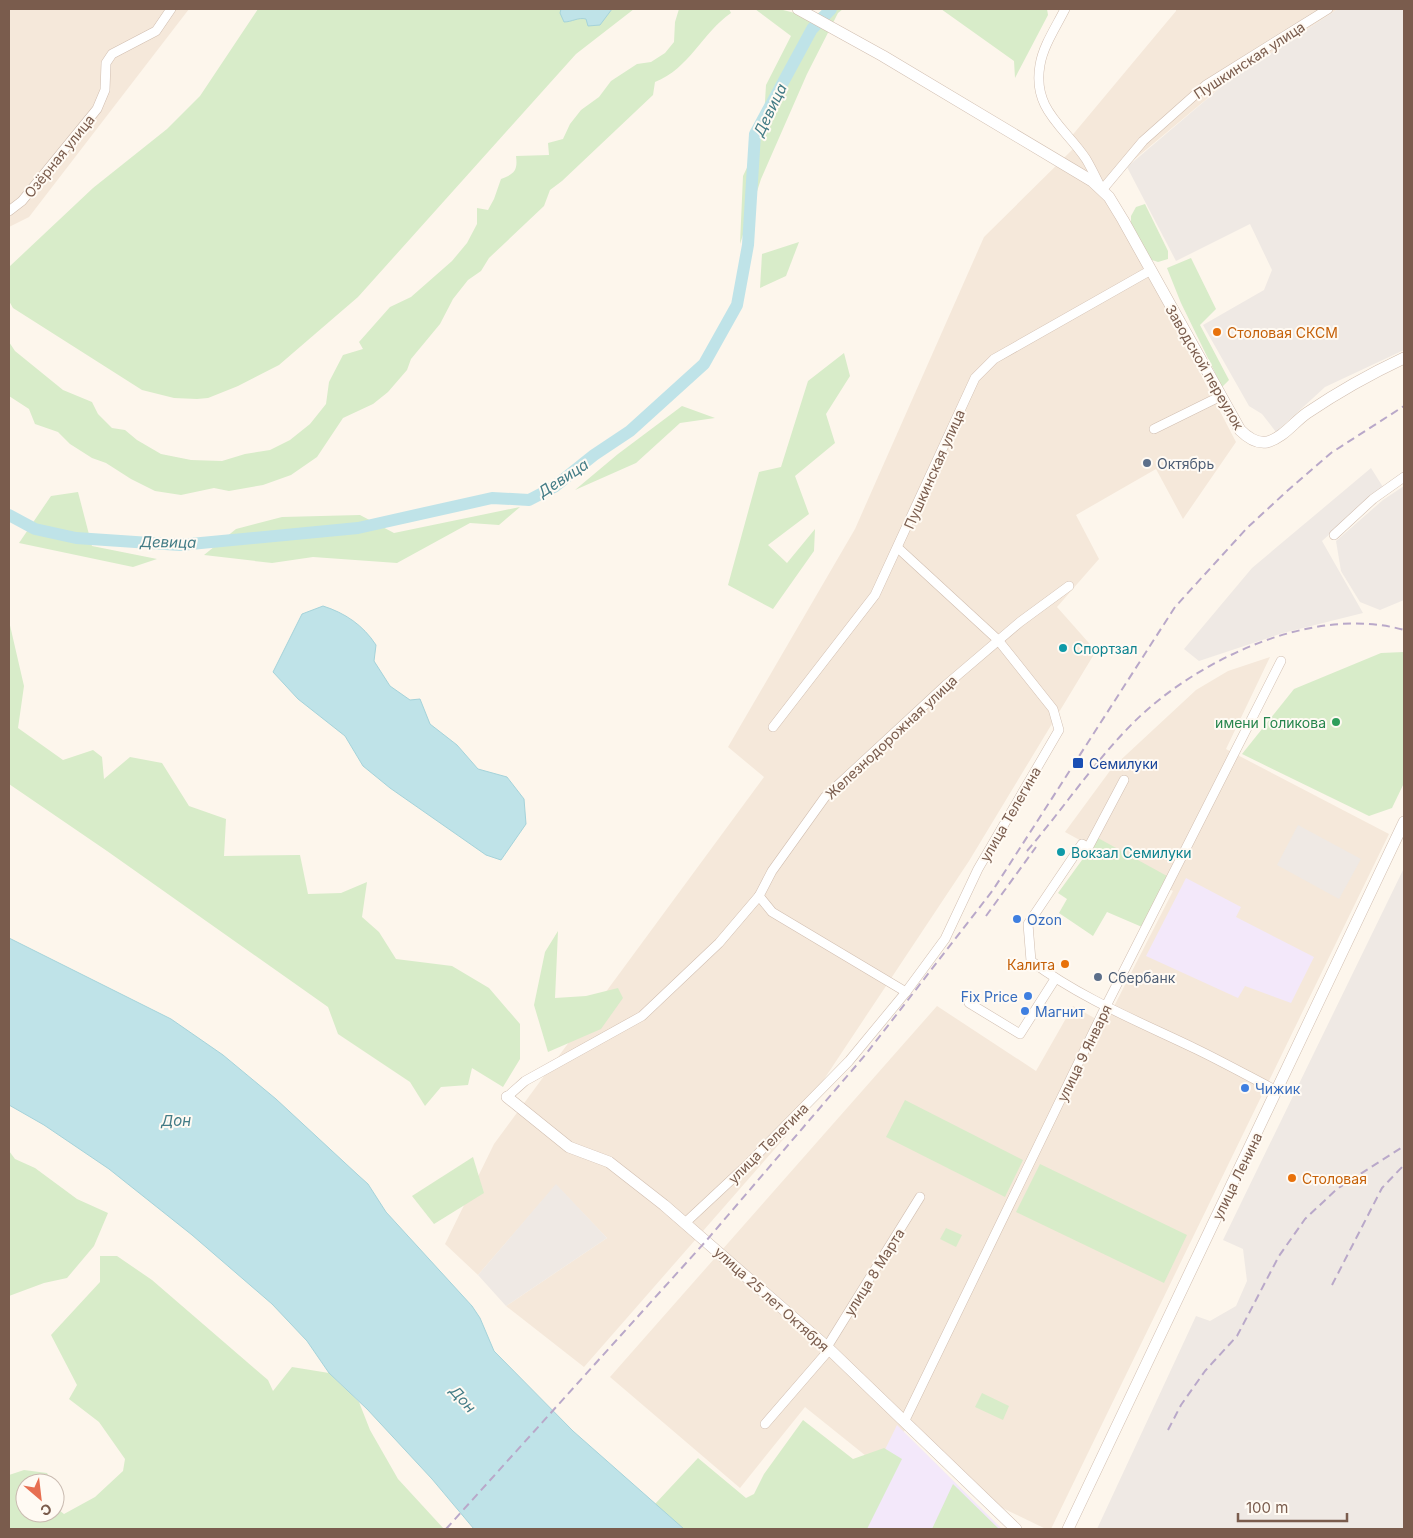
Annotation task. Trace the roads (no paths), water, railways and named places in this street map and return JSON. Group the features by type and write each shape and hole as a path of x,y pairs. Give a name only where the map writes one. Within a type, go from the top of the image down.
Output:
{"street":[{"name":"Озёрная улица","path":"9,211 22,201 97,109 104,90 106,63 112,54 156,31 171,9"},
{"name":"Заводской переулок","path":"798,9 883,56 1092,181 1102,190 1123,220 1240,430 1248,438 1265,443 1278,438 1304,415 1358,380 1404,358"},
{"path":"1065,9 1045,47 1039,66 1040,88 1047,113 1085,158 1102,190"},
{"name":"Пушкинская улица","path":"1102,190 1143,141 1206,85 1288,36 1312,13 1328,9"},
{"name":"Пушкинская улица","path":"773,728 856,622 875,594 898,548 974,378 994,359 1150,270"},
{"path":"1154,428 1221,396"},
{"path":"1334,535 1373,499 1404,477"},
{"name":"улица Телегина","path":"685,1223 745,1167 849,1061 906,992 945,939 978,869 1059,730 1052,709 998,640 898,548"},
{"name":"Железнодорожная улица","path":"507,1097 525,1082 642,1016 720,943 759,896 772,871 825,797 946,685 998,640 1069,586"},
{"name":"улица 9 Января","path":"905,1420 1106,1006 1281,661"},
{"path":"1124,780 1088,848 1082,844 1028,924 1031,961 1055,979 1106,1006 1199,1050 1277,1091"},
{"name":"улица Ленина","path":"1068,1529 1404,822"},
{"path":"759,896 772,912 906,992"},
{"path":"969,1003 1020,1034 1055,979"},
{"name":"улица 25 лет Октября","path":"507,1097 569,1147 609,1162 685,1223 828,1349 905,1420 1016,1529"},
{"name":"улица 8 Марта","path":"764,1424 828,1349 920,1197"}],"water":[{"path":"561,9 612,9 600,25 588,26 586,19 564,22 560,13"},
{"path":"323,606 339,612 353,621 371,638 376,645 374,661 390,686 410,700 420,699 430,724 457,745 478,769 507,777 524,799 526,824 501,860 486,855 390,788 363,766 345,736 298,699 273,672 302,614"},
{"name":"Дон","path":"9,938 171,1019 223,1055 276,1099 368,1184 386,1212 472,1306 480,1318 494,1351 573,1431 684,1529 474,1529 432,1479 367,1409 329,1373 307,1341 272,1304 192,1235 109,1169 44,1125 9,1105"}],"waterway":[{"name":"Девица","path":"9,515 35,529 76,538 180,545 358,528 492,498 529,500 554,487 594,455 630,431 704,364 737,305 748,245 755,134 812,29 831,9"}],"railway":[{"path":"446,1529 706,1241 866,1054 993,890 1175,607 1247,528 1286,492 1331,453 1404,406"},
{"path":"1027,851 1092,770 1133,723 1159,700 1189,678 1223,659 1258,643 1295,631 1333,625 1369,624 1404,630"},
{"path":"986,916 1036,847"},
{"path":"1168,1430 1181,1405 1205,1371 1237,1336 1279,1256 1305,1219 1337,1189 1404,1146"},
{"path":"1332,1285 1382,1188 1404,1165"}],"place":[{"name":"Столовая СКСМ","path":"1217,332"},
{"name":"Октябрь","path":"1147,463"},
{"name":"Спортзал","path":"1063,648"},
{"name":"имени Голикова","path":"1336,722"},
{"name":"Семилуки","path":"1078,763"},
{"name":"Вокзал Семилуки","path":"1061,852"},
{"name":"Ozon","path":"1017,919"},
{"name":"Калита","path":"1065,964"},
{"name":"Сбербанк","path":"1098,977"},
{"name":"Fix Price","path":"1028,996"},
{"name":"Магнит","path":"1025,1011"},
{"name":"Чижик","path":"1245,1088"},
{"name":"Столовая","path":"1292,1178"}]}
